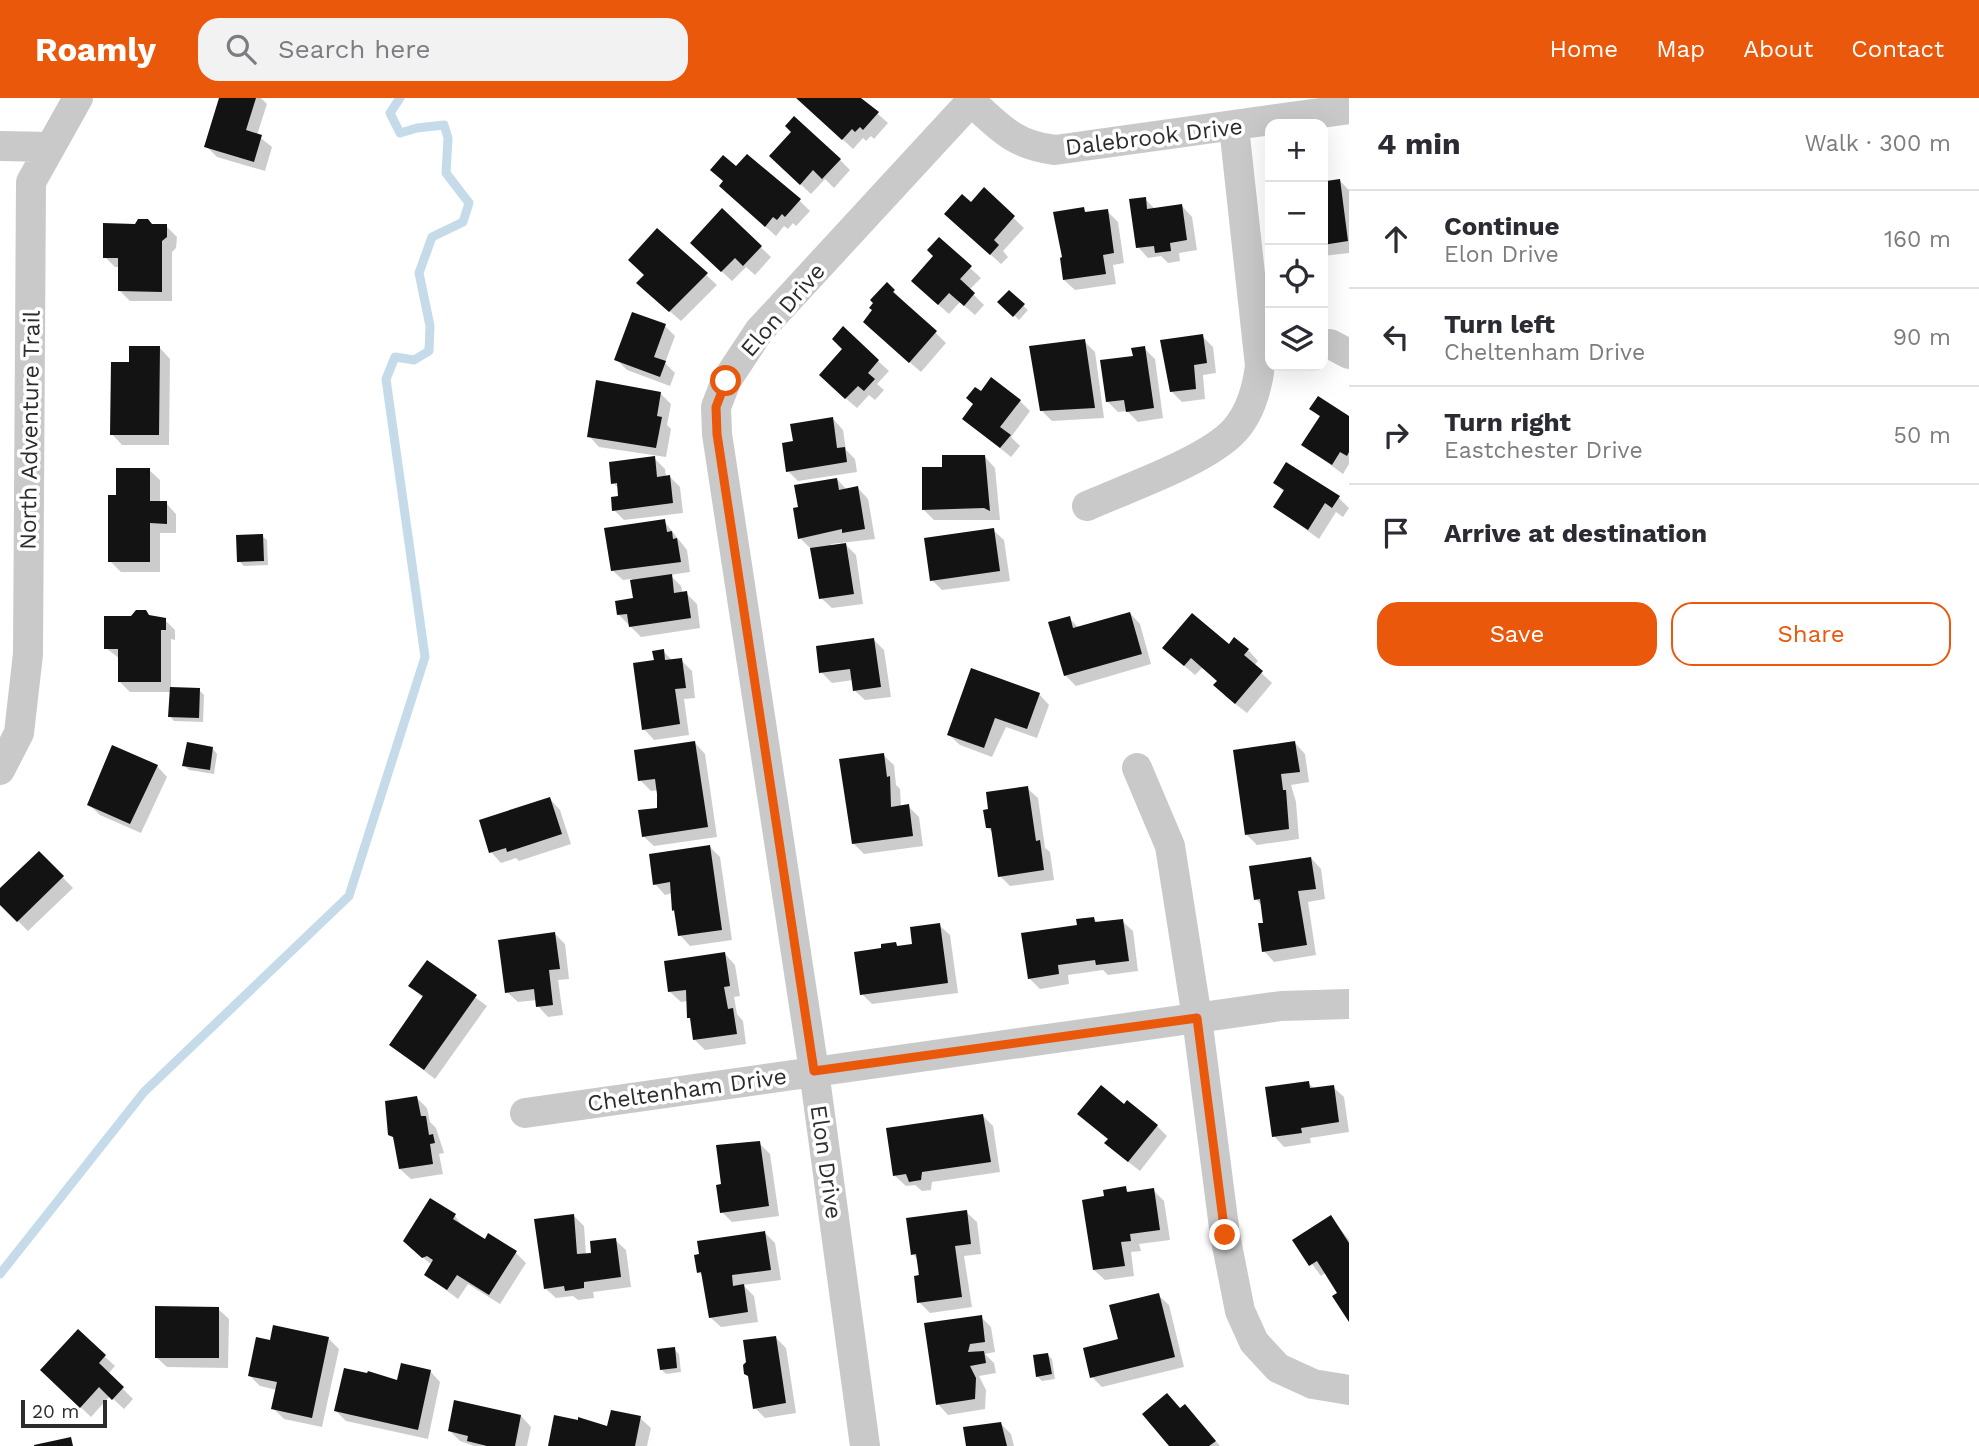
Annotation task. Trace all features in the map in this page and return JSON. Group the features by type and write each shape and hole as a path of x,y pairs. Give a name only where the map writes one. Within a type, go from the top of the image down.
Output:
{"street":[{"name":"North Adventure Trail","path":"0,770 19,733 28,654 31,182 78,98"},
{"name":"Dalebrook Drive","path":"974,101 1011,138 1031,147 1055,150 1234,127 1349,108"},
{"name":"Elon Drive","path":"865,1446 814,1071 717,434 716,407 726,381 759,331 974,101"},
{"path":"1087,506 1209,451 1236,430 1257,392 1264,343 1234,127"},
{"path":"0,146 50,147"},
{"path":"1328,346 1349,354"},
{"path":"1137,768 1170,846 1197,1018 1225,1235 1240,1311 1254,1342 1278,1368 1313,1384 1349,1390"},
{"name":"Cheltenham Drive","path":"526,1113 1281,1006 1349,1004"}],"building":[{"path":"219,98 256,98 246,130 262,135 254,162 204,147"},
{"path":"796,98 861,98 879,112 863,130 860,127 855,132 852,129 842,140"},
{"path":"794,116 841,159 822,179 813,170 800,185 769,156 791,132 785,126"},
{"path":"747,154 801,199 785,217 782,214 777,220 773,217 765,227 719,186 723,181 710,170 723,155 736,166"},
{"path":"1340,179 1348,241 1328,244 1328,181"},
{"path":"984,187 1015,216 994,240 999,245 990,255 944,214 962,194 971,202"},
{"path":"1146,197 1147,209 1182,204 1187,240 1170,243 1171,251 1155,253 1154,246 1136,248 1129,199"},
{"path":"1084,207 1085,212 1108,209 1114,253 1103,255 1106,274 1063,280 1062,257 1053,212"},
{"path":"722,208 762,246 743,266 735,258 721,272 690,243"},
{"path":"138,219 148,219 152,224 167,224 167,237 162,241 162,292 118,291 118,258 103,258 103,223 135,224"},
{"path":"657,228 708,273 669,312 636,283 644,275 628,260"},
{"path":"939,237 972,266 960,279 975,293 964,306 949,293 938,305 911,281 933,256 927,250"},
{"path":"887,282 895,290 893,292 937,331 909,363 863,322 872,310 869,308 873,303 870,300"},
{"path":"1009,290 1025,304 1013,317 997,302"},
{"path":"632,312 666,324 654,357 666,361 660,377 614,360"},
{"path":"843,326 879,360 868,373 875,379 864,391 858,386 845,399 819,375 842,349 832,339"},
{"path":"1203,334 1207,363 1194,365 1196,389 1170,392 1160,340"},
{"path":"1085,339 1095,408 1040,411 1029,346"},
{"path":"129,346 160,346 159,435 110,435 111,362 129,362"},
{"path":"1145,346 1154,408 1126,412 1124,400 1106,402 1100,360 1133,356 1131,348"},
{"path":"991,377 1021,400 1000,427 1011,435 1000,448 962,419 973,404 966,398 975,387 981,391"},
{"path":"596,380 661,392 657,416 662,417 656,448 587,437"},
{"path":"1318,396 1349,416 1349,452 1347,456 1340,452 1332,465 1301,445 1320,416 1309,409"},
{"path":"833,417 837,448 845,447 847,462 786,472 782,443 793,441 790,424"},
{"path":"942,455 985,455 990,511 984,508 922,510 922,467 942,467"},
{"path":"655,456 657,477 670,475 673,503 612,511 611,497 618,496 617,483 611,484 609,462"},
{"path":"1286,462 1340,496 1332,508 1325,503 1308,530 1273,507 1284,490 1273,483"},
{"path":"116,468 150,468 150,501 167,501 167,524 150,523 150,562 108,562 108,495 116,495"},
{"path":"837,478 839,490 858,486 865,529 842,533 842,529 798,539 793,508 798,507 794,485"},
{"path":"665,519 667,532 672,531 673,539 677,538 681,562 611,571 604,528"},
{"path":"994,528 1000,571 930,581 924,538"},
{"path":"263,534 264,561 237,562 236,535"},
{"path":"846,543 854,594 819,599 810,548"},
{"path":"672,574 674,593 687,591 691,618 629,627 627,614 617,615 615,601 633,598 630,580"},
{"path":"136,610 146,610 149,615 166,618 166,630 161,630 161,682 118,682 118,649 104,649 104,616 131,616"},
{"path":"1130,612 1142,654 1064,676 1048,622 1070,616 1073,628"},
{"path":"1192,613 1229,644 1234,637 1249,649 1244,655 1263,671 1235,704 1213,685 1217,681 1191,658 1184,666 1162,648"},
{"path":"874,638 881,687 853,691 850,669 819,673 816,646"},
{"path":"664,649 665,660 682,658 686,688 675,689 680,724 642,730 633,663 654,660 652,651"},
{"path":"971,668 1040,693 1027,729 995,718 984,748 947,735"},
{"path":"170,687 200,688 199,718 168,717"},
{"path":"695,741 708,827 642,837 638,810 657,808 657,794 655,779 638,781 634,750"},
{"path":"1295,741 1300,772 1281,774 1283,790 1286,790 1289,829 1245,835 1233,750"},
{"path":"187,742 213,747 210,770 182,766"},
{"path":"112,745 158,765 130,824 87,805"},
{"path":"884,753 887,777 890,776 891,807 909,804 913,836 852,844 839,759"},
{"path":"1028,786 1036,841 1040,840 1044,870 998,877 991,828 986,828 983,810 988,809 986,792"},
{"path":"550,797 562,834 507,852 506,848 489,853 479,820"},
{"path":"710,845 722,930 678,936 674,910 672,911 670,882 653,885 649,854"},
{"path":"39,851 64,876 17,922 0,905 0,888"},
{"path":"1311,857 1316,889 1298,891 1307,945 1262,952 1258,923 1263,923 1260,899 1254,900 1249,866"},
{"path":"1094,917 1095,922 1123,919 1129,961 1096,965 1095,960 1058,965 1059,974 1028,979 1021,933 1077,925 1076,919"},
{"path":"940,923 948,983 860,995 854,952 881,948 881,944 912,944 910,927"},
{"path":"555,932 560,969 549,970 553,1005 536,1007 534,989 505,993 498,940"},
{"path":"725,952 730,986 724,987 728,1009 733,1008 737,1034 693,1040 690,1018 687,1018 686,990 668,992 664,961"},
{"path":"427,960 477,995 424,1070 389,1045 423,996 408,986"},
{"path":"1309,1081 1310,1088 1334,1085 1339,1122 1301,1128 1302,1133 1272,1137 1265,1087"},
{"path":"1101,1085 1124,1104 1127,1100 1158,1125 1128,1162 1104,1143 1108,1139 1077,1114"},
{"path":"417,1096 421,1116 426,1116 429,1135 433,1134 435,1143 430,1144 433,1164 399,1169 393,1137 388,1135 385,1101"},
{"path":"983,1114 991,1162 922,1172 921,1180 909,1182 906,1174 893,1176 886,1128"},
{"path":"760,1141 769,1206 720,1213 716,1185 721,1184 716,1145"},
{"path":"1126,1186 1127,1192 1154,1188 1160,1230 1130,1234 1131,1241 1121,1242 1125,1266 1093,1270 1082,1200 1104,1196 1103,1190"},
{"path":"430,1198 456,1214 453,1219 485,1239 488,1233 517,1251 489,1295 457,1275 447,1290 424,1275 433,1260 427,1256 422,1258 403,1241"},
{"path":"967,1210 971,1244 955,1246 962,1297 917,1303 914,1276 919,1275 916,1254 911,1255 906,1218"},
{"path":"574,1214 577,1254 591,1253 590,1241 616,1238 621,1277 584,1282 584,1288 565,1291 564,1286 544,1289 534,1219"},
{"path":"1331,1215 1349,1243 1349,1322 1332,1296 1337,1293 1317,1261 1309,1266 1292,1240"},
{"path":"765,1231 771,1270 732,1275 733,1286 744,1284 748,1312 709,1318 701,1272 697,1273 694,1255 699,1254 697,1241"},
{"path":"1159,1293 1175,1357 1090,1378 1083,1348 1118,1339 1109,1305"},
{"path":"155,1306 219,1307 219,1358 155,1358"},
{"path":"982,1315 985,1342 970,1344 968,1352 984,1351 986,1363 970,1366 976,1378 975,1399 936,1405 924,1323"},
{"path":"273,1325 329,1337 312,1418 271,1409 277,1382 248,1376 256,1337 270,1340"},
{"path":"78,1329 106,1355 99,1363 124,1387 112,1400 99,1387 80,1408 40,1370"},
{"path":"776,1336 786,1403 753,1409 748,1376 744,1374 743,1365 746,1362 743,1340"},
{"path":"675,1347 677,1368 660,1370 657,1349"},
{"path":"1048,1353 1052,1374 1036,1377 1033,1355"},
{"path":"401,1363 431,1370 418,1430 334,1411 344,1368 367,1373 368,1371 397,1380"},
{"path":"1167,1393 1180,1408 1185,1404 1216,1441 1209,1446 1169,1446 1142,1414"},
{"path":"454,1400 521,1415 515,1446 487,1446 467,1441 468,1436 448,1431"},
{"path":"611,1410 641,1416 635,1446 548,1446 554,1415 578,1420 578,1417 607,1426"},
{"path":"1001,1422 1007,1446 966,1446 963,1427"},
{"path":"71,1437 73,1446 34,1446 34,1445"}],"waterway":[{"path":"0,1274 144,1092 349,896 425,657 386,379 395,357 414,360 429,351 430,326 419,273 432,237 463,222 469,203 446,173 448,138 444,125 400,133 390,113 400,98"}],"route":[{"path":"726,381 716,407 717,434 814,1071 1197,1018 1225,1235"}]}
